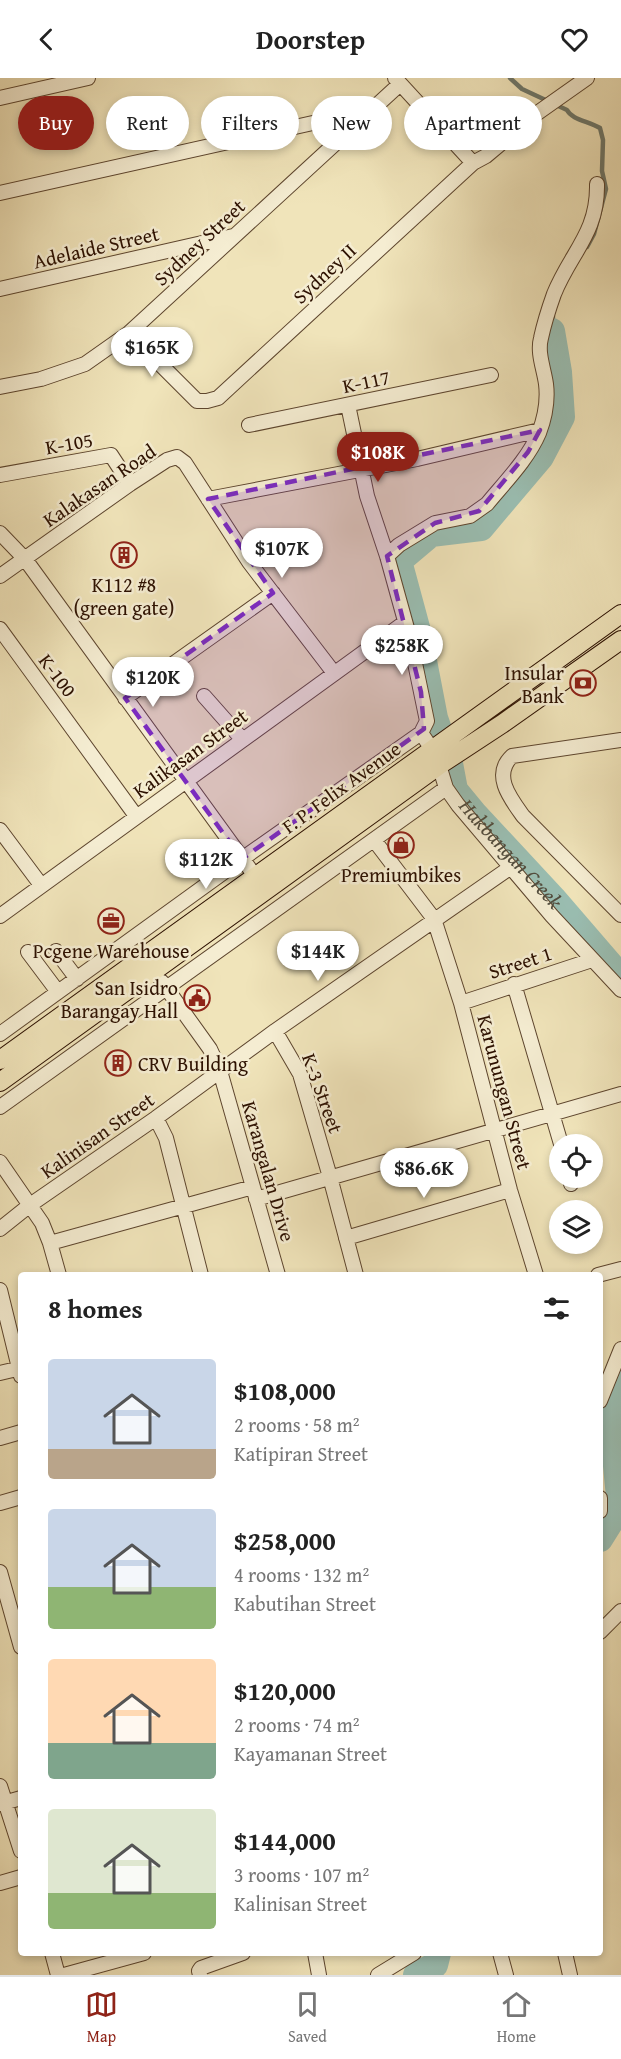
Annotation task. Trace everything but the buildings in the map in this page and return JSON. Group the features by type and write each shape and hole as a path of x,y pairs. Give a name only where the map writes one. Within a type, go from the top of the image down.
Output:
{"main road":[{"name":"F. P. Felix Avenue","path":"0,1082 149,964 436,756 472,720 490,706 621,614"},
{"name":"F. P. Felix Avenue","path":"436,756 484,736 621,640"},
{"path":"568,651 581,669"},
{"path":"490,706 502,724"},
{"name":"F. P. Felix Avenue","path":"0,1060 149,964"}],"street":[{"path":"0,98 88,78"},
{"name":"Sydney II","path":"129,333 197,401 218,398 473,163 486,156 536,114 587,78"},
{"path":"398,81 473,163"},
{"name":"Sydney Street","path":"385,96 398,81"},
{"path":"0,193 311,124"},
{"name":"Sydney Street","path":"0,387 41,379 85,364 129,333 329,150"},
{"path":"387,556 399,545 435,523 460,519 479,511 488,504 528,452 545,415 546,386 540,340 554,294 589,230 597,204 597,184"},
{"name":"Adelaide Street","path":"0,289 235,235"},
{"name":"K-117","path":"249,424 491,375"},
{"path":"0,1034 242,859 422,733 427,721 410,639 387,556 370,506 348,405"},
{"path":"334,673 249,562 208,499 361,470 540,430"},
{"name":"K-105","path":"0,475 111,455 130,484"},
{"name":"Kalakasan Road","path":"0,576 166,460 177,457 185,463 208,499"},
{"path":"0,533 25,559 260,884"},
{"path":"126,698 273,593"},
{"name":"Kalikasan Street","path":"0,916 404,623"},
{"name":"K-100","path":"0,629 136,816"},
{"path":"204,696 243,739"},
{"path":"422,733 436,756 446,788 552,916 621,990"},
{"path":"621,740 512,756 503,769 502,777 510,797 523,816 621,915"},
{"path":"0,1107 446,788"},
{"path":"0,830 41,885"},
{"name":"Karunungan Street","path":"374,840 434,919 461,1003 510,1190 535,1272"},
{"name":"Kalinisan Street","path":"0,1229 30,1205 156,1118 275,1031 511,867"},
{"path":"56,951 77,979"},
{"path":"28,952 58,992"},
{"name":"Street 1","path":"461,1003 592,960"},
{"name":"Karangalan Drive","path":"149,964 210,1049 220,1071 277,1272"},
{"path":"514,984 558,1134"},
{"name":"K-3 Street","path":"275,1031 300,1074 355,1272"},
{"path":"50,1243 184,1207 330,1177 621,1094"},
{"path":"156,1118 166,1138 200,1272"},
{"path":"0,1162 42,1223 58,1272"},
{"path":"346,1238 510,1190"},
{"path":"603,1274 621,1269"},
{"path":"0,1290 18,1362"},
{"path":"603,1388 621,1349"},
{"path":"0,1373 18,1370"},
{"path":"0,1438 18,1433"},
{"path":"0,1503 18,1498"},
{"path":"0,1572 18,1636"},
{"path":"603,1629 620,1613"},
{"path":"0,1786 3,1804 18,1843"},
{"path":"3,1804 18,1799"},
{"path":"0,1883 18,1878"},
{"path":"53,1956 58,1975"},
{"path":"64,1975 133,1956"},
{"path":"200,1975 201,1968 235,1956"},
{"path":"316,1956 319,1975"},
{"path":"378,1975 409,1956"},
{"path":"501,1956 506,1975"},
{"path":"566,1956 570,1975"}],"highlighted area":[{"path":"540,430 528,452 479,511 435,523 387,556 421,692 424,729 242,859 125,698 273,593 208,499"}],"waterway":[{"name":"Hakbangan Creek","path":"510,78 522,89 600,128 603,140 602,171 606,189 594,234 587,247"},
{"name":"Hakbangan Creek","path":"552,331 553,316"},
{"name":"Hakbangan Creek","path":"552,331 559,372 562,417 541,457 481,528 431,534 399,561 419,635 435,718 449,758 455,790 621,977"},
{"name":"Hakbangan Creek","path":"603,1534 620,1507 611,1414 621,1383"},
{"name":"Hakbangan Creek","path":"416,1975 435,1965 437,1956"}],"place":[{"name":"K112 #8 (green gate)","path":"124,555"},
{"name":"Insular Bank","path":"583,683"},
{"name":"Premiumbikes","path":"401,845"},
{"name":"Pcgene Warehouse","path":"111,921"},
{"name":"San Isidro Barangay Hall","path":"197,998"},
{"name":"CRV Building","path":"118,1063"}]}
